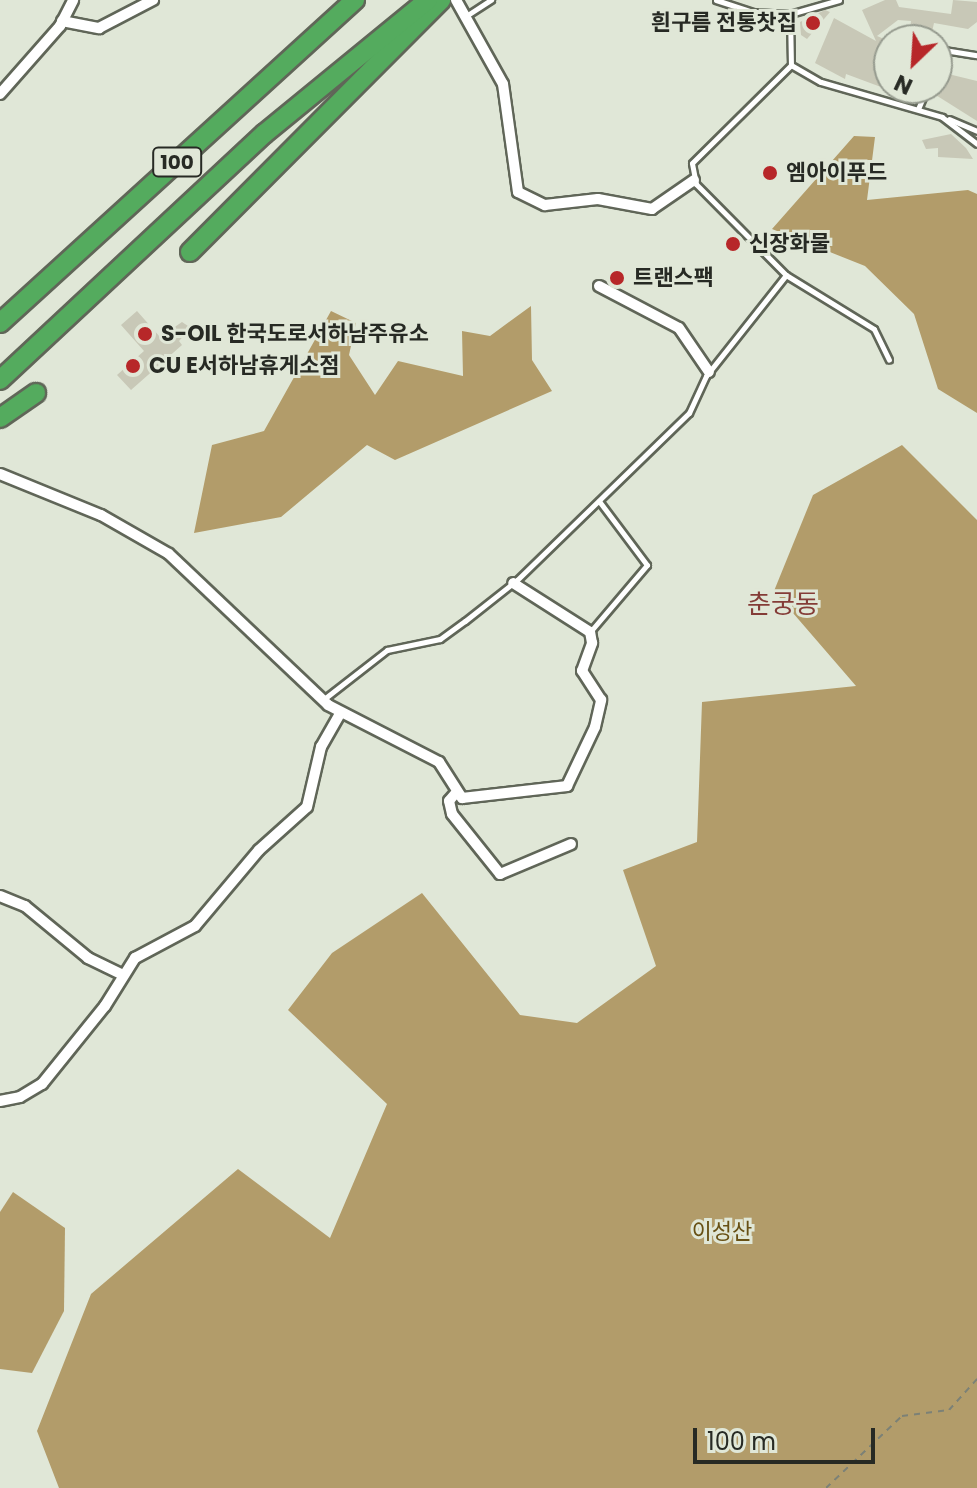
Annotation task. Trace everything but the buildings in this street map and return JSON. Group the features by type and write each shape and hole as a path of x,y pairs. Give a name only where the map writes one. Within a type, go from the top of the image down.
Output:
{"highway":[{"name":"100","path":"0,323 355,0"},
{"name":"100","path":"0,380 97,286 264,134 430,4"},
{"path":"190,252 430,4"},
{"path":"0,363 97,286"},
{"path":"0,418 36,393"}],"street":[{"path":"0,94 62,21 73,0"},
{"path":"62,21 99,28 153,0"},
{"path":"456,0 503,84 518,192 531,201 558,207 598,199 652,209 694,180"},
{"path":"599,286 679,328 709,372"},
{"path":"0,474 101,515 169,554 323,700 439,762 455,794"},
{"path":"455,794 480,799 567,786 583,758 601,700 582,671 592,643 590,632 513,583"},
{"path":"0,1101 20,1097 42,1084 105,1006 123,975 155,944 195,926 259,850 307,807 321,747 341,712"},
{"path":"455,794 449,801 452,814 500,874 571,844"},
{"path":"0,896 25,906 88,958 123,975"}],"lane":[{"path":"466,16 491,0"},
{"path":"716,0 754,12 790,14 839,0"},
{"path":"790,14 791,65 692,163 694,180 786,275 874,329 889,360"},
{"path":"953,51 977,55"},
{"path":"791,65 821,82 918,109 977,131"},
{"path":"918,109 920,104"},
{"path":"942,117 977,144"},
{"path":"323,700 387,650 440,639 513,583 642,455 677,429 709,372 786,275"},
{"path":"590,632 647,565 642,551 599,501"}],"path":[{"path":"826,1488 902,1416 949,1410 977,1379"}],"green space":[{"path":"854,136 875,137 867,200 968,190 977,194 977,413 938,389 914,314 865,266 772,229"},
{"path":"531,306 532,360 552,391 395,460 367,445 281,517 194,533 212,445 264,431 331,311 356,323 349,355 375,395 398,361 463,376 462,331 490,336"},
{"name":"이성산","path":"902,445 977,520 977,1488 59,1488 37,1431 91,1294 238,1169 330,1238 387,1104 288,1010 332,953 422,893 520,1015 577,1023 656,966 623,870 697,842 702,702 856,686 774,591 813,495"},
{"path":"13,1192 65,1228 64,1311 32,1373 0,1369 0,1212"}],"place":[{"name":"흰구름 전통찻집","path":"813,23"},
{"name":"엠아이푸드","path":"770,173"},
{"name":"신장화물","path":"733,244"},
{"name":"트랜스팩","path":"617,278"},
{"name":"S-OIL 한국도로서하남주유소","path":"145,334"},
{"name":"CU E서하남휴게소점","path":"133,366"}],"district":[{"name":"춘궁동","path":"783,605"}]}
